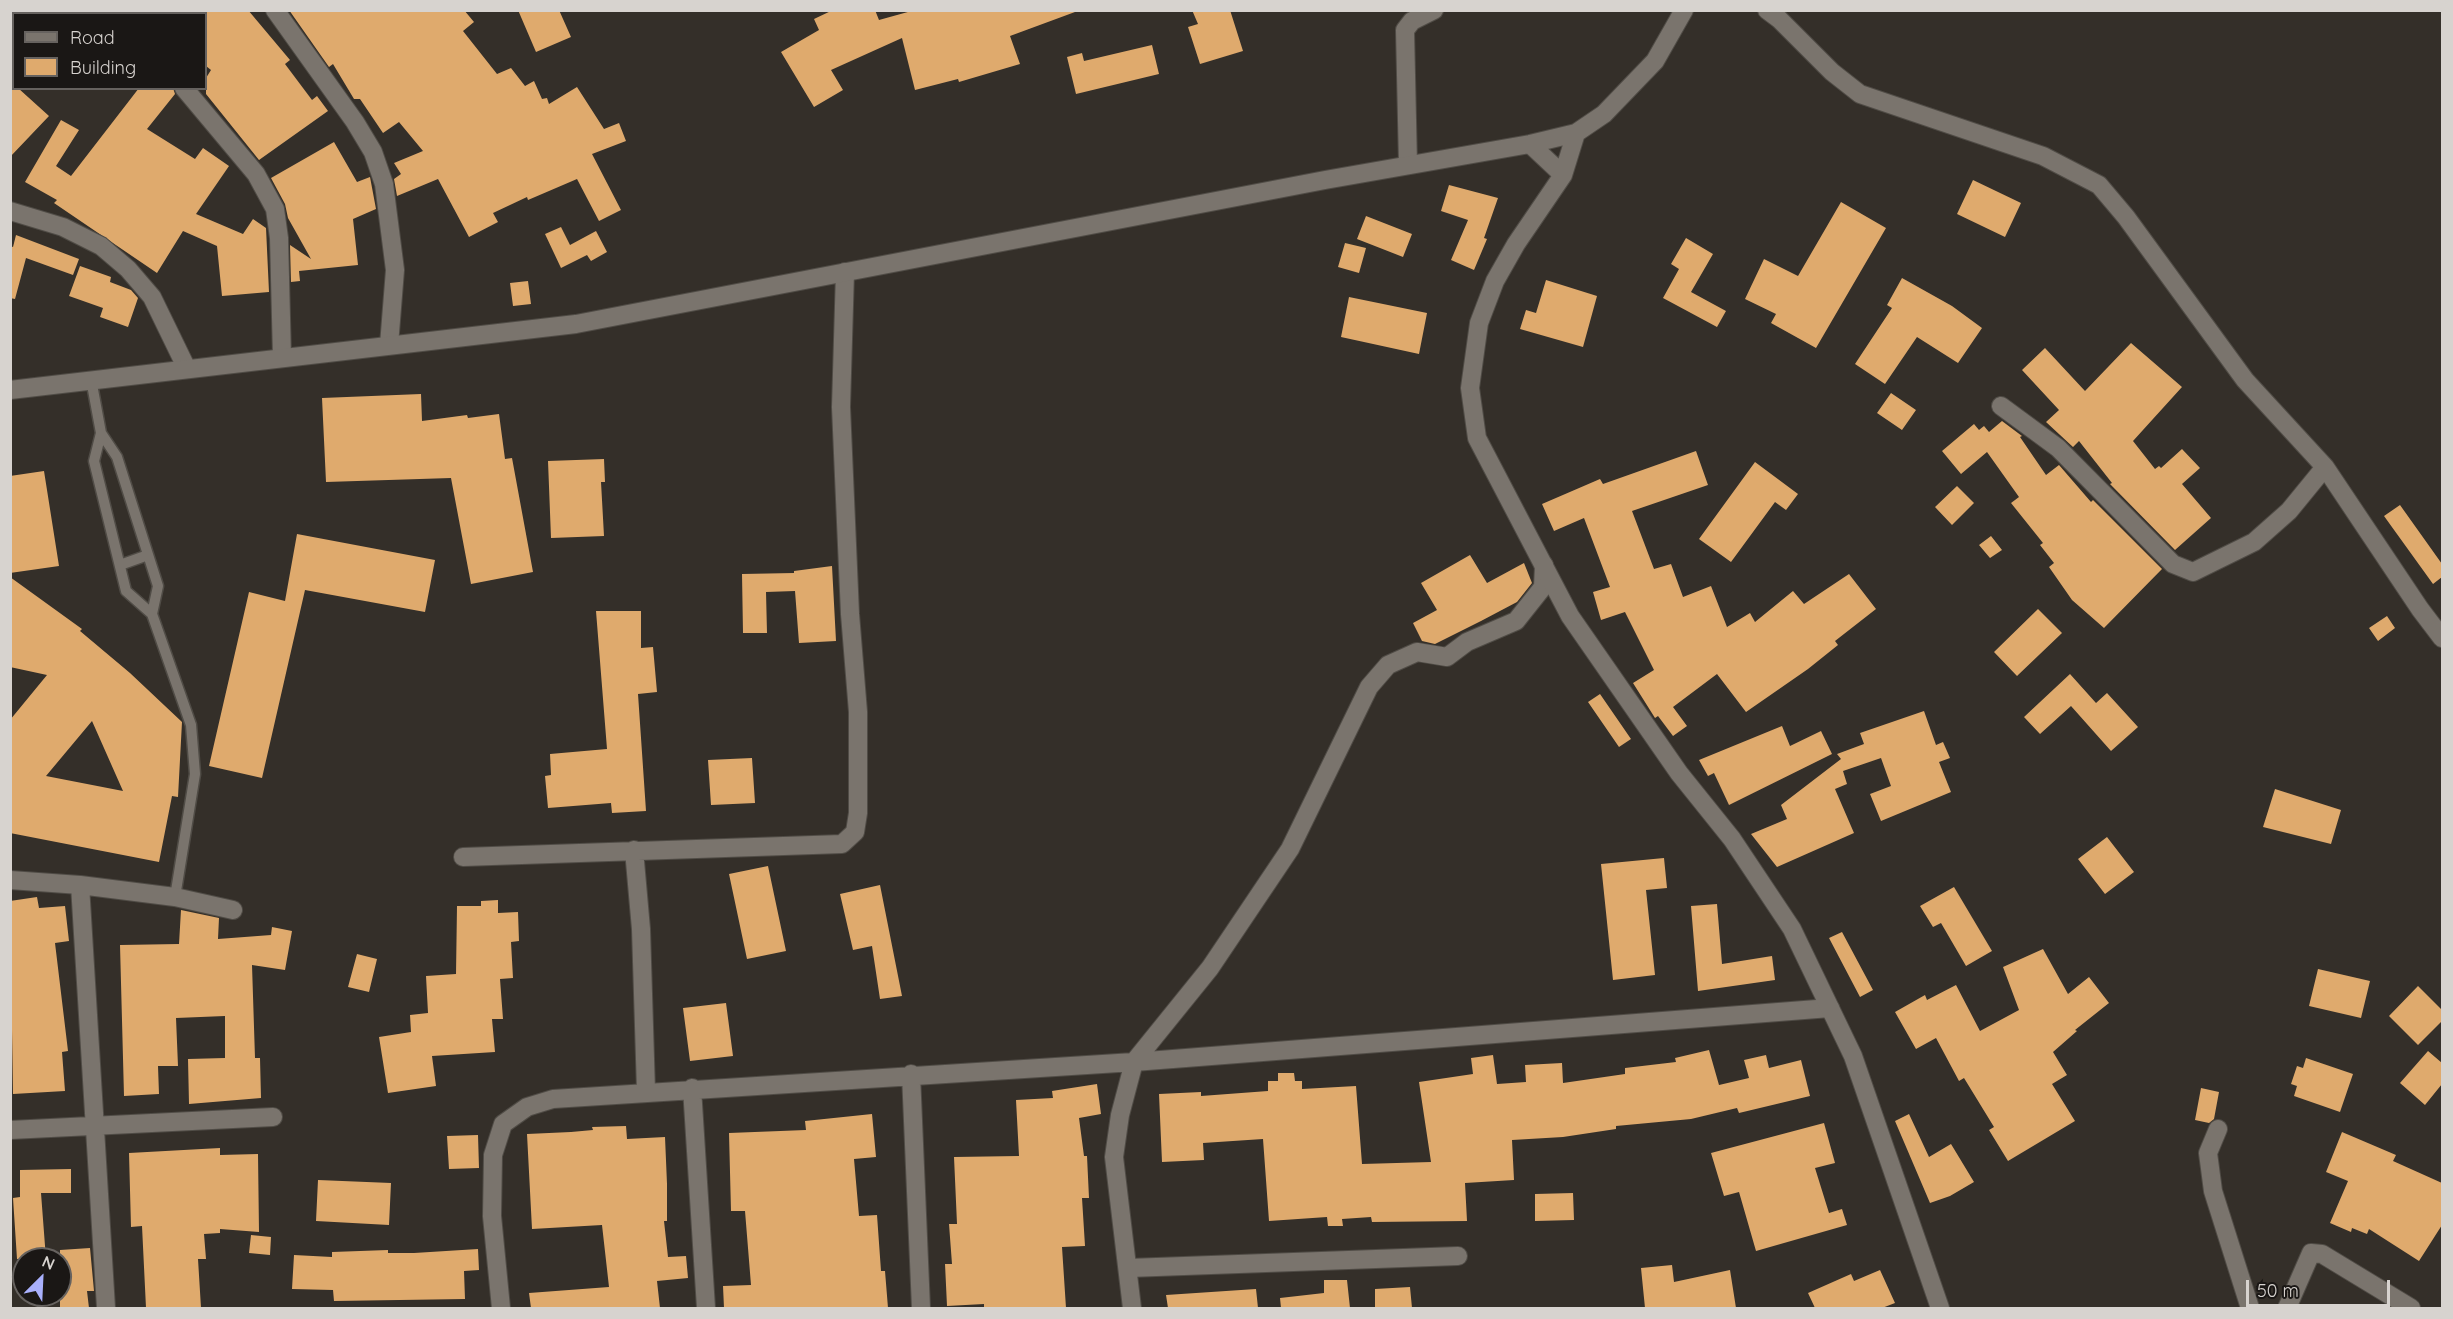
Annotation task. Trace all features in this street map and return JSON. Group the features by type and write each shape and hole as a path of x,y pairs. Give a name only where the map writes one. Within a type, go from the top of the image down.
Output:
{"street":[{"path":"275,10 355,122 373,152 384,184 395,270 389,345"},
{"path":"1408,165 1405,30 1412,21 1434,10"},
{"path":"10,390 186,367 576,324 1408,165 1530,144 1576,133 1604,114 1655,61 1684,10"},
{"path":"1767,10 1832,72 1860,94 2032,152 2071,169 2099,185 2126,217 2245,380 2325,467 2442,638"},
{"path":"186,90 256,174 274,209 279,238 282,357"},
{"path":"1576,133 1563,175 1516,244 1495,281 1479,323 1470,388 1477,438 1494,476 1544,564 1570,616 1679,773 1732,839 1792,929 1853,1056 1940,1308"},
{"path":"1530,144 1563,175"},
{"path":"10,211 63,227 101,246 128,269 152,297 186,367"},
{"path":"463,857 842,844 855,832 858,813 858,712 850,614 842,406 845,272"},
{"path":"2001,406 2058,448 2174,564 2193,572 2254,542 2289,512 2325,467"},
{"path":"1132,1308 1114,1157 1120,1114 1134,1062 1210,968 1290,849 1369,687 1388,665 1417,652 1447,657 1467,642 1516,621 1544,587 1544,564"},
{"path":"634,850 641,929 646,1091"},
{"path":"10,880 80,885 175,897 233,910"},
{"path":"80,885 106,1308"},
{"path":"501,1308 492,1216 494,1155 503,1124 527,1107 553,1099 911,1074 1134,1062 1830,1008"},
{"path":"911,1074 921,1308"},
{"path":"692,1088 706,1308"},
{"path":"10,1130 273,1117"},
{"path":"2218,1129 2208,1153 2213,1191 2250,1308"},
{"path":"2287,1308 2311,1253 2322,1254 2411,1308"},
{"path":"1129,1268 1458,1256"}],"lane":[{"path":"92,379 101,433 94,461 126,591 152,614 190,725 194,748 195,774 175,897"},
{"path":"101,433 117,457 158,586 152,614"},
{"path":"120,565 148,555"}],"building":[{"path":"206,10 248,10 290,60 285,64 312,100 317,96 328,111 259,160 206,94 207,76 211,70 207,67"},
{"path":"289,10 464,10 474,22 463,31 497,74 511,68 525,86 534,81 542,99 547,98 549,104 577,87 604,129 619,123 626,141 592,154 621,210 599,221 577,179 528,200 527,197 493,213 498,222 469,237 438,179 397,196 394,179 401,174 394,163 423,151 399,122 383,133 360,99 354,99 333,64 329,67"},
{"path":"518,10 559,10 571,37 536,52"},
{"path":"833,10 875,10 879,20 915,10 1075,12 1010,36 1020,64 959,82 958,79 915,90 902,38 831,70 843,90 814,107 781,52 819,30 814,19"},
{"path":"1192,10 1230,10 1243,51 1200,64 1188,27 1198,24"},
{"path":"1152,45 1159,74 1076,94 1067,57 1082,53 1084,61"},
{"path":"10,82 12,90 20,90 49,116 10,157"},
{"path":"137,90 174,90 175,94 147,129 195,159 203,148 229,166 196,214 243,234 253,219 266,228 269,292 222,296 217,246 183,231 157,273 54,203 57,200 25,182 61,120 79,130 56,166 71,176"},
{"path":"334,142 357,182 370,177 376,209 353,219 358,265 299,271 300,281 291,282 290,245 311,259 288,218 285,204 271,178"},
{"path":"1973,180 2021,203 2005,237 1957,214"},
{"path":"1449,185 1498,198 1484,238 1487,239 1474,270 1451,260 1468,220 1441,211"},
{"path":"1841,202 1886,228 1816,348 1771,323 1776,314 1745,299 1764,259 1798,276"},
{"path":"1366,216 1412,234 1403,257 1357,239"},
{"path":"561,227 570,245 596,231 607,252 591,261 587,255 561,268 545,234"},
{"path":"16,235 79,259 73,275 26,258 15,299 10,298 10,246 13,247"},
{"path":"1686,238 1713,254 1691,292 1726,311 1717,327 1663,298 1679,269 1671,264"},
{"path":"1345,243 1366,248 1359,273 1338,267"},
{"path":"80,266 111,277 110,282 131,290 138,298 128,327 100,317 103,308 69,296"},
{"path":"1902,278 1952,306 1982,328 1958,363 1917,337 1885,384 1855,364 1892,308 1887,305"},
{"path":"1546,280 1597,296 1583,347 1520,329 1526,310 1536,313"},
{"path":"528,281 531,304 513,306 510,283"},
{"path":"1349,297 1427,313 1419,354 1341,337"},
{"path":"2131,343 2182,387 2133,441 2155,469 2159,466 2161,468 2182,449 2200,468 2182,484 2211,518 2175,550 2110,484 2112,483 2079,441 2073,447 2046,422 2059,410 2022,370 2045,348 2085,391"},
{"path":"1891,393 1916,410 1902,430 1877,413"},
{"path":"421,394 422,421 467,415 468,418 499,414 505,459 512,458 533,572 471,584 451,478 326,482 322,398"},
{"path":"2002,421 2022,436 2020,437 2046,475 2059,465 2091,502 2093,500 2162,569 2104,628 2072,600 2049,567 2054,563 2040,545 2043,543 2011,503 2019,497 1987,452 1961,474 1942,451 1974,424 1979,430 1984,426 1989,432"},
{"path":"1696,451 1708,485 1632,511 1654,569 1671,564 1683,597 1711,586 1727,627 1750,613 1755,622 1793,591 1804,604 1849,574 1876,609 1835,641 1838,645 1808,669 1746,712 1717,674 1673,707 1687,726 1673,736 1658,716 1655,718 1633,683 1654,670 1625,612 1601,620 1593,592 1610,587 1584,518 1554,531 1542,504 1600,479 1603,484"},
{"path":"604,459 605,482 601,482 604,536 551,538 548,461"},
{"path":"1755,462 1798,494 1786,510 1775,502 1731,562 1699,539"},
{"path":"44,471 59,566 10,573 10,476"},
{"path":"1957,486 1974,503 1952,525 1935,507"},
{"path":"2400,505 2442,564 2442,577 2433,584 2384,516"},
{"path":"297,534 435,560 425,612 305,590 262,778 209,766 249,592 285,601"},
{"path":"1991,536 2002,550 1990,558 1979,545"},
{"path":"1470,555 1487,583 1524,563 1532,583 1517,602 1481,621 1435,644 1422,641 1413,623 1437,610 1421,583"},
{"path":"832,566 836,641 799,643 795,591 766,592 767,633 743,633 742,574 794,573 794,571"},
{"path":"10,577 82,629 80,631 130,673 182,722 178,797 172,796 159,862 10,833 10,720 47,675 10,667","holes":["92,721 123,791 46,776"]},
{"path":"2038,609 2062,633 2017,676 1994,652"},
{"path":"596,611 641,611 641,648 653,647 657,692 638,694 646,811 612,813 611,803 548,808 545,776 551,775 550,754 607,749"},
{"path":"2387,616 2395,628 2378,641 2369,628"},
{"path":"2070,674 2096,703 2107,693 2138,727 2111,751 2071,706 2040,734 2024,717"},
{"path":"1600,694 1631,739 1619,747 1588,702"},
{"path":"1924,711 1936,745 1943,742 1950,758 1939,762 1951,792 1881,821 1870,794 1891,786 1881,758 1843,771 1847,784 1835,789 1854,833 1777,867 1751,834 1787,819 1781,805 1841,759 1837,754 1864,744 1860,733"},
{"path":"1782,726 1790,746 1821,731 1832,754 1729,805 1714,773 1708,776 1699,760"},
{"path":"752,758 755,803 711,805 708,760"},
{"path":"2275,789 2341,810 2331,844 2263,827"},
{"path":"2107,837 2134,872 2105,894 2078,859"},
{"path":"1664,858 1667,888 1646,890 1655,975 1613,980 1601,864"},
{"path":"768,866 786,951 747,959 729,874"},
{"path":"880,885 902,996 880,999 872,946 853,950 840,894"},
{"path":"1954,887 1992,951 1966,966 1941,923 1933,927 1920,906"},
{"path":"37,897 39,908 65,906 69,941 55,943 68,1051 62,1052 65,1091 13,1094 10,901"},
{"path":"498,900 498,913 518,912 519,941 511,942 513,978 500,979 503,1019 492,1019 495,1052 432,1056 436,1086 388,1093 379,1037 411,1032 410,1015 428,1013 426,976 456,974 457,906 481,906 481,901"},
{"path":"1717,904 1722,964 1772,956 1775,980 1698,991 1691,906"},
{"path":"181,910 219,918 218,939 271,935 272,927 292,931 285,970 252,965 255,1058 260,1058 261,1098 189,1104 188,1059 225,1058 225,1016 176,1018 178,1066 158,1066 159,1094 124,1096 120,945 179,944"},
{"path":"1842,932 1873,990 1860,997 1829,938"},
{"path":"2043,949 2068,994 2089,977 2109,1003 2075,1030 2077,1031 2053,1052 2067,1075 2052,1084 2075,1121 2008,1161 1989,1130 1994,1127 1964,1078 1959,1081 1936,1038 1916,1049 1895,1012 1925,995 1927,1000 1956,985 1980,1031 2019,1010 2003,967"},
{"path":"357,954 377,959 369,992 348,987"},
{"path":"2318,969 2370,981 2361,1018 2309,1006"},
{"path":"2418,986 2442,1010 2442,1021 2418,1045 2389,1016"},
{"path":"726,1003 733,1056 690,1061 683,1008"},
{"path":"1709,1050 1719,1085 1749,1078 1744,1060 1766,1055 1769,1068 1801,1060 1810,1096 1739,1113 1737,1108 1691,1119 1616,1126 1616,1129 1563,1137 1512,1140 1514,1180 1465,1183 1467,1221 1372,1222 1371,1217 1342,1219 1343,1226 1328,1226 1327,1217 1269,1221 1263,1139 1203,1143 1204,1160 1162,1162 1159,1094 1201,1092 1201,1096 1268,1091 1268,1081 1278,1081 1278,1073 1294,1073 1295,1081 1302,1081 1302,1089 1356,1086 1362,1164 1431,1162 1419,1082 1473,1074 1471,1058 1493,1055 1497,1084 1526,1082 1525,1065 1562,1063 1563,1083 1625,1074 1625,1068 1676,1062 1675,1058"},
{"path":"2428,1051 2442,1063 2442,1084 2425,1105 2400,1083"},
{"path":"2306,1058 2353,1074 2340,1112 2294,1096 2297,1086 2291,1084 2297,1066 2303,1068"},
{"path":"1097,1084 1101,1114 1079,1118 1084,1156 1087,1156 1089,1198 1082,1198 1085,1246 1062,1247 1066,1308 984,1308 984,1304 947,1306 945,1264 952,1264 949,1224 957,1224 954,1157 1019,1156 1016,1100 1053,1098 1052,1091"},
{"path":"2201,1088 2219,1092 2214,1119 2209,1123 2195,1120"},
{"path":"872,1114 876,1157 854,1159 859,1216 877,1215 881,1271 885,1271 888,1308 724,1308 723,1286 751,1285 745,1211 731,1211 729,1133 806,1130 805,1121"},
{"path":"1909,1114 1929,1157 1951,1144 1974,1182 1950,1196 1930,1203 1895,1121"},
{"path":"1824,1123 1835,1163 1815,1168 1829,1213 1842,1209 1847,1225 1756,1251 1739,1192 1724,1196 1711,1153"},
{"path":"626,1126 627,1139 665,1137 667,1221 664,1221 668,1257 686,1256 688,1278 657,1281 660,1308 531,1308 529,1293 609,1287 602,1225 532,1229 527,1134"},
{"path":"2342,1132 2396,1155 2393,1161 2442,1183 2442,1225 2419,1261 2369,1229 2367,1234 2352,1228 2351,1232 2330,1223 2348,1181 2326,1172"},
{"path":"478,1135 479,1168 449,1169 447,1136"},
{"path":"220,1148 220,1155 258,1154 259,1232 220,1229 220,1233 204,1234 206,1259 198,1259 201,1308 146,1308 142,1226 131,1227 129,1153"},
{"path":"71,1169 71,1193 41,1193 45,1247 16,1247 13,1198 20,1197 20,1170"},
{"path":"318,1180 391,1183 389,1225 316,1221"},
{"path":"1573,1193 1574,1220 1535,1221 1535,1194"},
{"path":"251,1235 271,1237 270,1255 249,1253"},
{"path":"90,1248 94,1291 87,1291 89,1308 60,1308 72,1307 72,1249"},
{"path":"478,1249 479,1270 464,1271 465,1299 334,1301 333,1290 292,1289 294,1255 332,1257 332,1252 388,1250 388,1253 414,1253"},
{"path":"1672,1265 1674,1282 1730,1270 1736,1308 1645,1308 1641,1268"},
{"path":"1880,1270 1895,1303 1882,1308 1815,1308 1808,1293 1851,1274 1854,1281"},
{"path":"1324,1280 1347,1280 1350,1308 1281,1308 1280,1298 1324,1293"},
{"path":"1410,1287 1412,1308 1375,1308 1375,1289"},
{"path":"1256,1289 1258,1308 1168,1308 1166,1295"}]}
